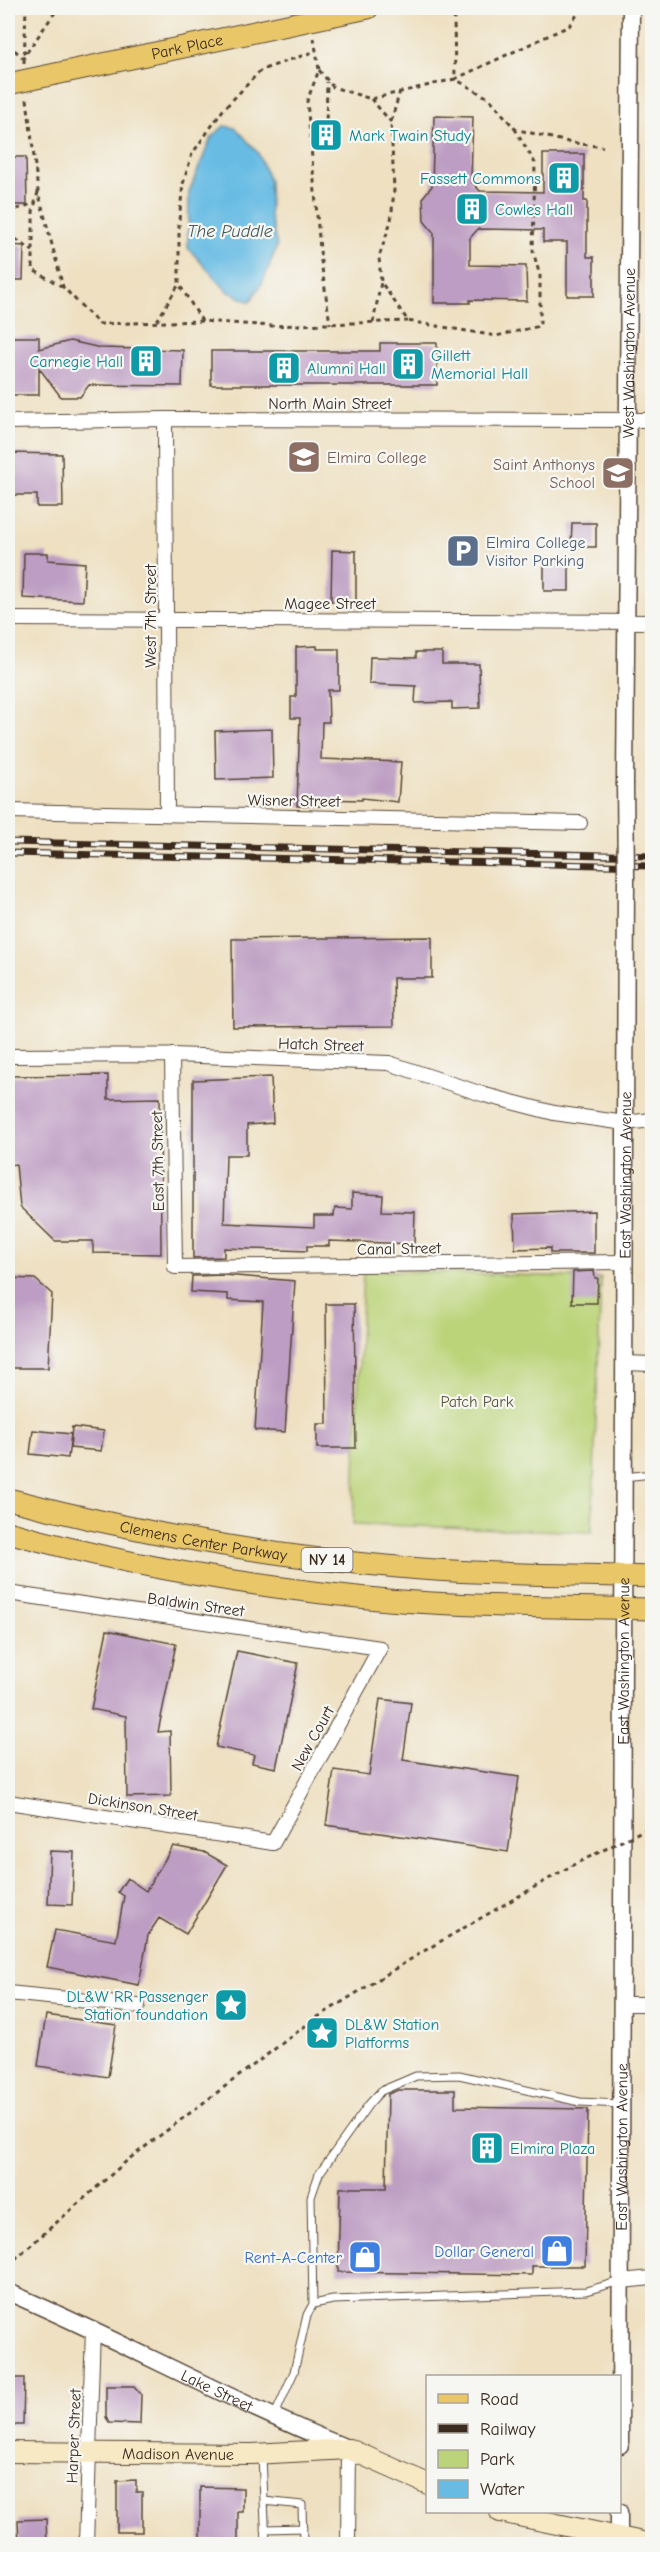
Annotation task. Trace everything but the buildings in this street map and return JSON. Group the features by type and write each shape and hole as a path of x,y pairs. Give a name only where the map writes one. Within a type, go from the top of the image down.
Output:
{"main road":[{"name":"Park Place","path":"17,82 322,15 368,8"},
{"name":"Clemens Center Parkway","path":"8,1499 125,1527 321,1559 447,1571 652,1576"},
{"name":"Clemens Center Parkway","path":"8,1532 63,1548 260,1584 422,1602 652,1609"},
{"name":"Madison Avenue","path":"8,2452 262,2453 349,2449"},
{"name":"Lake Street","path":"349,2449 426,2483"},
{"path":"508,2513 619,2540 652,2544"}],"street":[{"name":"West Washington Avenue","path":"626,878 625,622 629,420 631,8"},
{"name":"North Main Street","path":"8,422 165,419 652,420"},
{"name":"West 7th Street","path":"165,419 167,813"},
{"name":"Magee Street","path":"8,619 652,622"},
{"name":"Wisner Street","path":"8,812 167,813 580,823"},
{"name":"East Washington Avenue","path":"620,2375 626,878"},
{"name":"Hatch Street","path":"8,1056 172,1055 389,1063 485,1095 543,1110 625,1123 652,1120"},
{"name":"East 7th Street","path":"172,1055 175,1267"},
{"name":"Canal Street","path":"175,1267 625,1262"},
{"path":"624,1363 652,1364"},
{"name":"Baldwin Street","path":"8,1593 380,1648"},
{"name":"New Court","path":"273,1843 380,1648"},
{"name":"Dickinson Street","path":"8,1802 273,1843"},
{"path":"8,1993 138,2006"},
{"path":"621,2004 652,2004"},
{"path":"621,2281 652,2278"},
{"name":"Lake Street","path":"8,2292 93,2329 274,2417 349,2449"},
{"name":"Harper Street","path":"86,2544 93,2329"},
{"path":"348,2544 349,2449"},
{"path":"619,2513 619,2540"}],"lane":[{"path":"624,1477 652,1474"},
{"path":"274,2417 294,2372 308,2315 313,2304 311,2197 319,2174 369,2104 381,2091 416,2076 459,2075 580,2103 621,2104"},
{"path":"313,2304 333,2300 586,2291 621,2281"},
{"path":"262,2453 266,2544"},
{"path":"264,2501 302,2505 303,2544"},
{"path":"265,2529 303,2528"}],"path":[{"path":"26,8 23,58 17,82 38,191 63,287"},
{"path":"23,58 58,8"},
{"path":"371,99 455,79 569,26 582,8"},
{"path":"322,15 316,51 319,70 333,87 371,99 391,122"},
{"path":"454,18 455,79"},
{"path":"8,44 23,58"},
{"path":"157,321 179,284 179,220 183,184 192,154 223,110 261,70 316,51"},
{"path":"319,70 307,101 321,261 330,324"},
{"path":"38,191 33,213 33,270 63,287 99,324 202,321 272,326 408,321 496,336 540,326 540,276 533,252 535,163 515,129 490,99 455,79"},
{"path":"326,128 327,80"},
{"path":"373,323 381,282 379,257 391,221 394,190 391,122 400,91"},
{"path":"515,129 568,142 603,147"},
{"path":"8,212 35,203"},
{"path":"8,234 33,251"},
{"path":"381,282 408,321"},
{"path":"179,284 202,321"},
{"path":"8,2265 129,2159 314,2020 424,1951 571,1866 652,1826"}],"green space":[{"name":"Patch Park","path":"363,1270 601,1278 592,1532 353,1524"}],"water":[{"name":"The Puddle","path":"224,126 236,128 258,153 269,180 270,215 277,246 263,282 250,302 227,291 188,248 189,192 211,138"}],"railway":[{"path":"8,842 652,856"},
{"path":"8,853 652,866"}],"place":[{"name":"Mark Twain Study","path":"326,135"},
{"name":"Fassett Commons","path":"564,178"},
{"name":"Cowles Hall","path":"472,209"},
{"name":"Carnegie Hall","path":"146,361"},
{"name":"Gillett Memorial Hall","path":"408,364"},
{"name":"Alumni Hall","path":"284,368"},
{"name":"Elmira College","path":"304,457"},
{"name":"Saint Anthonys School","path":"618,473"},
{"name":"Elmira College Visitor Parking","path":"463,551"},
{"name":"DL&W RR Passenger Station foundation","path":"231,2005"},
{"name":"DL&W Station Platforms","path":"322,2033"},
{"name":"Elmira Plaza","path":"487,2148"},
{"name":"Dollar General","path":"557,2251"},
{"name":"Rent-A-Center","path":"365,2257"}]}
